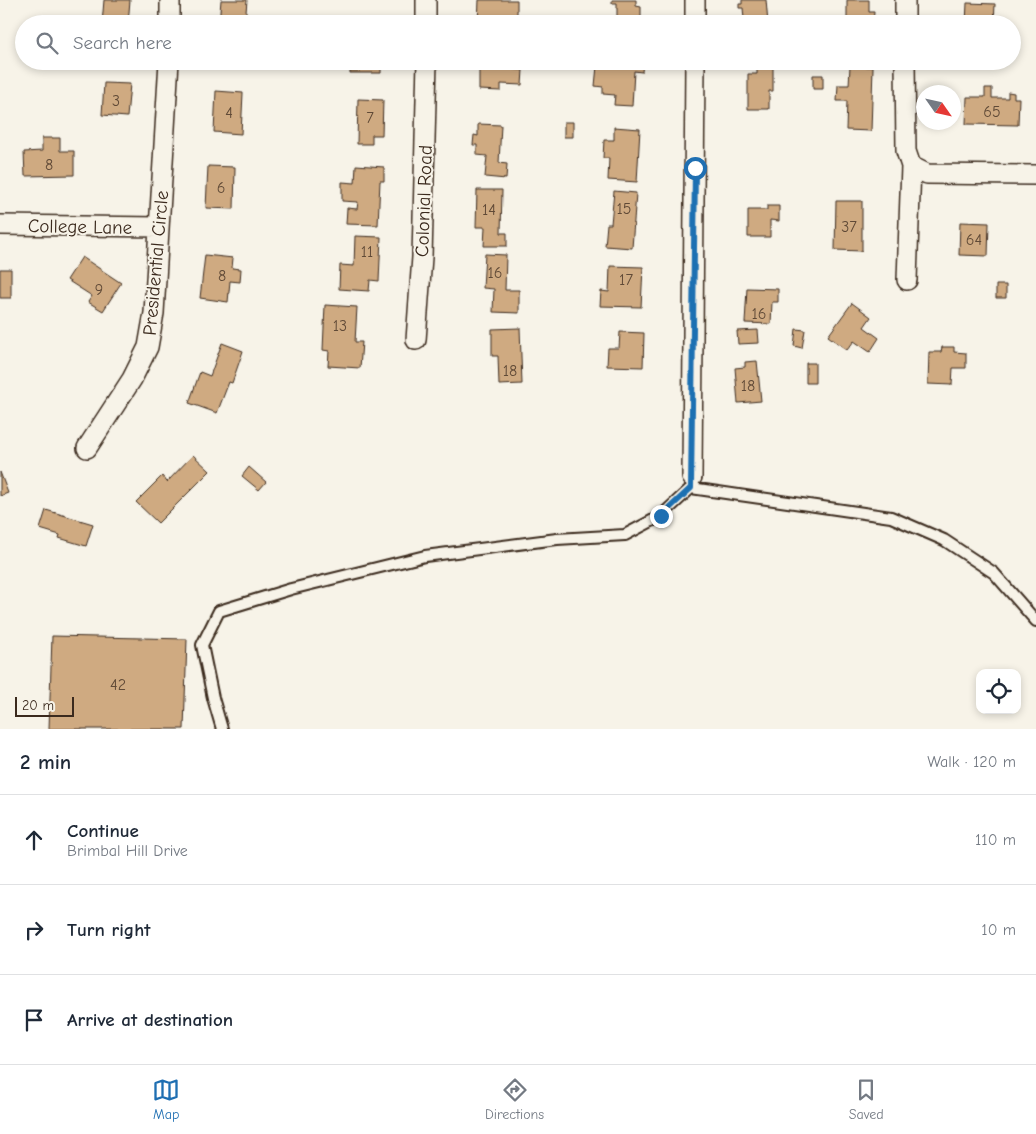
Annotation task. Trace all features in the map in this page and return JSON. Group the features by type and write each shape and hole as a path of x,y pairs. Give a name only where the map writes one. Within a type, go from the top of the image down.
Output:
{"street":[{"path":"170,0 170,15"},
{"path":"426,0 426,15"},
{"path":"695,0 695,15"},
{"path":"905,15 906,0"},
{"name":"Presidential Circle","path":"87,448 132,379 148,347 154,313 168,70"},
{"name":"Colonial Road","path":"416,340 422,257 427,70"},
{"path":"692,482 695,70"},
{"path":"905,70 906,152 911,166 907,280"},
{"path":"911,166 927,174 1036,175"},
{"name":"College Lane","path":"0,225 159,227"}],"lane":[{"path":"222,729 213,698 202,645 219,611 291,588 425,556 557,539 625,535 661,516 692,482 890,517 944,540 994,573 1036,621"}],"building":[{"path":"104,0 130,0 129,15 103,15"},
{"path":"221,0 247,0 246,15 220,15"},
{"path":"479,0 517,0 517,15 478,15"},
{"path":"612,0 636,0 636,6 641,7 641,15 617,15 617,3 612,3"},
{"path":"742,0 766,0 767,15 744,15 743,8 739,8 739,4 742,4"},
{"path":"847,0 869,0 869,12 874,12 874,15 847,15"},
{"path":"967,3 995,4 994,15 966,15"},
{"path":"350,70 381,70 381,73 350,73"},
{"path":"479,70 523,70 522,85 501,84 501,91 479,90"},
{"path":"597,70 642,70 642,72 634,71 632,106 614,105 615,95 603,94 603,87 595,86"},
{"path":"757,70 773,70 773,91 769,91 769,109 748,109 748,74 757,74"},
{"path":"850,70 873,70 871,131 846,130 847,101 837,101 838,85 849,85"},
{"path":"813,75 823,75 823,89 813,89"},
{"path":"104,83 130,84 127,117 102,115"},
{"path":"985,88 992,88 992,98 1008,98 1008,92 1014,93 1014,98 1019,98 1018,125 966,124 967,97 985,97"},
{"path":"216,91 243,93 241,134 214,132"},
{"path":"358,99 383,100 382,135 372,135 372,144 357,144"},
{"path":"564,122 573,122 573,137 564,137"},
{"path":"478,124 501,125 499,163 507,164 506,179 485,177 487,156 477,155 477,145 473,145 474,135 478,136"},
{"path":"614,127 640,129 637,182 608,180 609,158 603,158 604,140 614,140"},
{"path":"42,138 60,138 60,151 74,151 74,175 25,176 24,152 42,151"},
{"path":"356,165 384,167 384,181 380,181 378,225 346,224 347,208 357,209 358,202 342,201 342,182 355,183"},
{"path":"208,166 235,167 234,209 206,208"},
{"path":"477,190 502,190 501,233 507,233 507,246 484,246 485,227 476,227"},
{"path":"614,191 636,193 632,248 605,246 607,224 611,224"},
{"path":"836,201 862,201 862,251 835,250"},
{"path":"767,206 779,206 779,221 770,220 770,237 748,237 748,210 767,210"},
{"path":"960,222 989,223 988,256 959,255"},
{"path":"355,236 381,237 379,281 370,280 369,291 339,289 340,265 354,266"},
{"path":"485,254 506,255 505,290 519,290 519,313 493,312 494,289 483,288"},
{"path":"205,255 233,258 232,268 241,269 240,282 230,281 228,302 200,298"},
{"path":"82,257 121,283 103,311 88,302 92,296 67,280"},
{"path":"610,266 643,267 641,307 600,306 601,291 609,292"},
{"path":"0,269 11,269 11,298 0,298"},
{"path":"996,285 1006,285 1006,298 996,298"},
{"path":"747,288 778,289 778,302 772,302 771,324 745,323"},
{"path":"852,303 871,317 864,327 879,338 870,352 854,341 847,350 828,336"},
{"path":"325,305 357,307 355,342 362,342 360,368 328,366 329,351 323,350"},
{"path":"520,328 522,384 499,385 498,356 492,356 492,329"},
{"path":"796,329 805,330 802,348 794,346"},
{"path":"758,330 759,343 738,344 737,331"},
{"path":"620,332 644,333 643,367 607,366 608,348 619,348"},
{"path":"222,343 243,351 232,383 229,382 217,413 189,403 200,372 210,376"},
{"path":"942,347 954,347 954,352 966,353 966,368 953,368 952,385 928,384 929,352 941,352"},
{"path":"757,361 761,401 738,403 735,368 745,367 745,362"},
{"path":"806,363 815,363 815,383 806,383"},
{"path":"193,455 210,471 158,523 136,502 162,476 167,482"},
{"path":"249,467 266,482 259,490 242,476"},
{"path":"0,472 8,493 0,496"},
{"path":"46,510 93,524 86,546 59,538 60,535 40,529"},
{"path":"52,636 187,639 184,729 49,729"}],"route":[{"path":"661,516 691,488 695,168"}]}
